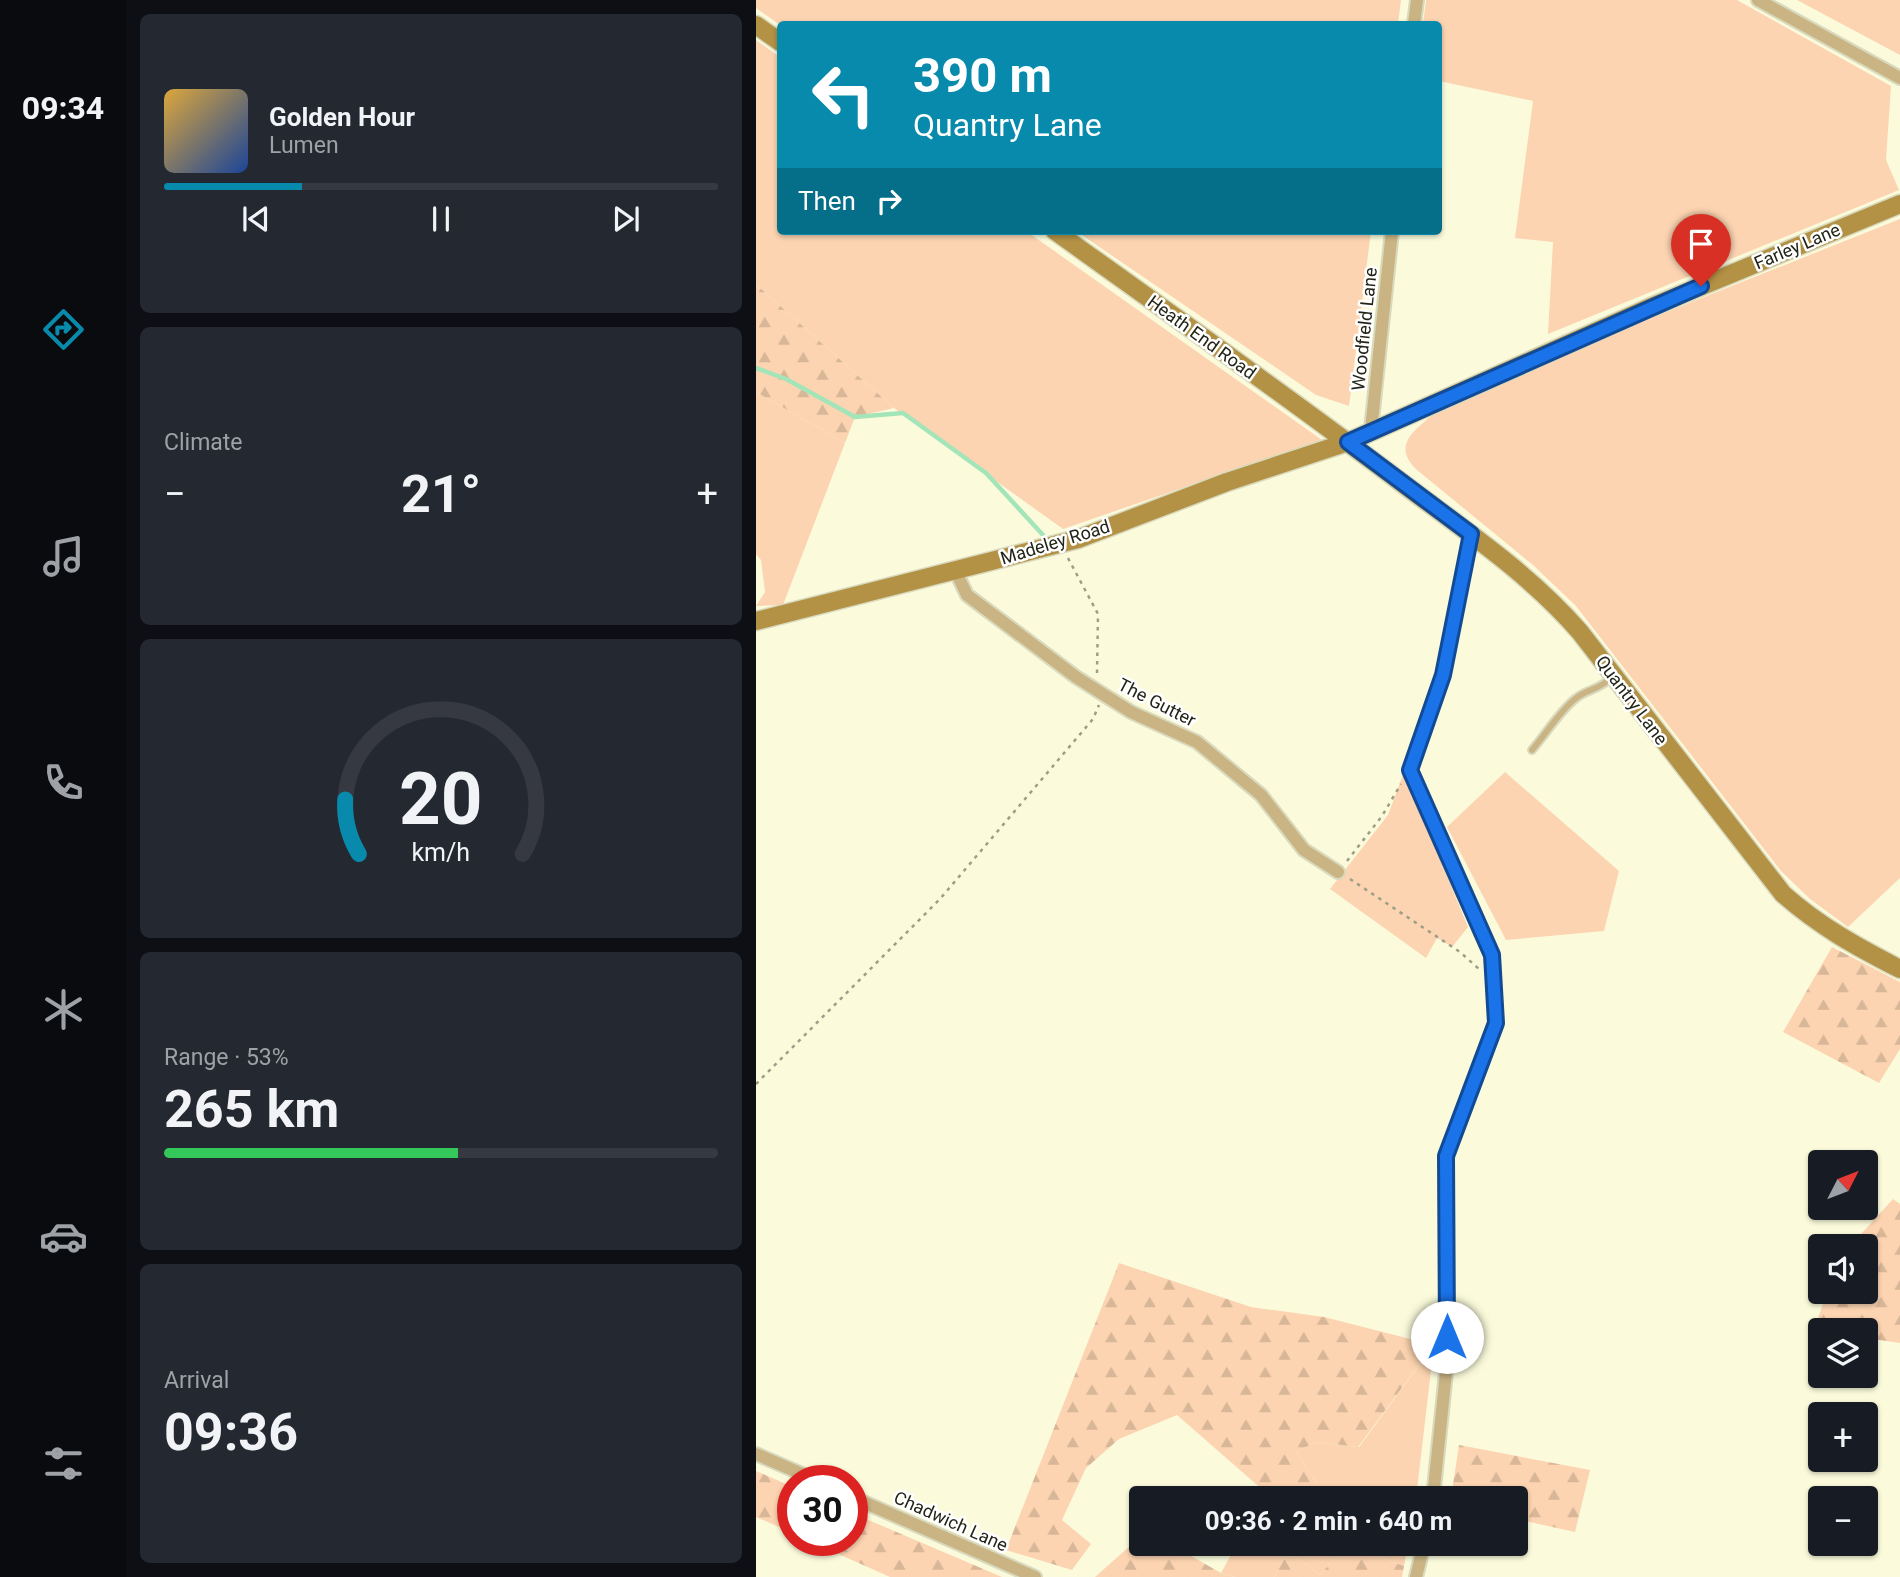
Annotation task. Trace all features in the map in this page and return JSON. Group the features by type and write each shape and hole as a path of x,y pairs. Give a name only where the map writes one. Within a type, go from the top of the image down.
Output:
{"street":[{"path":"1414,21 1417,0"},
{"path":"1758,0 1900,78"},
{"path":"756,25 777,40"},
{"name":"Farley Lane","path":"1348,442 1651,307 1900,204"},
{"name":"Heath End Road","path":"1061,235 1348,442"},
{"name":"Woodfield Lane","path":"1371,430 1392,235"},
{"name":"Quantry Lane","path":"1348,442 1471,534 1555,603 1783,894 1811,919 1900,969"},
{"name":"Madeley Road","path":"756,621 1059,544 1227,482 1348,442"},
{"path":"1434,1486 1447,1363 1446,1156 1496,1023 1492,955 1410,770 1443,675 1471,534"},
{"name":"The Gutter","path":"955,570 967,595 1004,625 1131,712 1197,742 1261,795 1304,850 1338,872"},
{"path":"756,1454 781,1465"},
{"name":"Chadwich Lane","path":"868,1504 1035,1577"},
{"path":"1416,1577 1421,1556"}],"lane":[{"path":"1532,750 1573,701 1583,694 1598,690 1613,675"}],"path":[{"path":"756,1084 940,899 1093,719 1102,698 1097,689 1098,614 1079,575 1059,544"},
{"path":"1412,766 1382,816 1338,872 1460,952 1493,979"}],"green space":[{"path":"756,0 1401,0 1398,21 777,23 756,8"},
{"path":"1426,0 1737,0 1891,86 1886,160 1899,190 1548,334 1553,242 1515,238 1533,101 1442,82 1442,21 1423,21"},
{"path":"1797,0 1900,0 1900,55"},
{"path":"756,40 777,55 777,235 1032,235 1322,440 1063,529 894,408 756,284"},
{"path":"1900,219 1900,878 1848,927 1810,899 1781,871 1576,606 1533,565 1417,470 1406,454 1406,447 1411,434 1431,416 1614,333"},
{"path":"1082,235 1370,235 1349,406 1316,395"},
{"path":"756,284 894,408 855,417 845,443 756,392"},
{"path":"756,392 845,443 783,605 756,606 765,592 761,560 756,554"},
{"path":"1404,772 1468,927 1452,947 1437,938 1426,958 1330,889 1388,815"},
{"path":"1505,772 1619,871 1604,931 1506,940 1447,827"},
{"path":"1832,947 1900,982 1900,1049 1879,1083 1783,1032"},
{"path":"1893,1199 1900,1204 1900,1343 1878,1340 1878,1318 1818,1318 1823,1304 1878,1304 1878,1234 1861,1234 1874,1220 1878,1220 1878,1215"},
{"path":"1119,1263 1251,1307 1324,1317 1434,1345 1358,1447 1316,1442 1296,1452 1319,1486 1258,1486 1177,1415 1119,1439 1086,1468 1062,1520 1091,1544 1072,1570 1006,1550"},
{"path":"1434,1345 1417,1486 1319,1486 1296,1452 1316,1442 1359,1447"},
{"path":"1459,1445 1590,1470 1575,1532 1528,1522 1528,1486 1453,1486"},
{"path":"756,1471 777,1480 777,1526 756,1517"},
{"path":"868,1520 1002,1577 890,1577 843,1556 868,1556"},
{"path":"1129,1547 1129,1556 1191,1556 1221,1573 1235,1577 1095,1577"},
{"path":"1230,1556 1286,1556 1274,1577 1235,1577 1221,1573"},
{"path":"1286,1556 1294,1556 1320,1575 1336,1556 1376,1556 1404,1566 1402,1577 1274,1577"},
{"path":"1294,1556 1336,1556 1320,1575"},
{"path":"1376,1556 1406,1556 1404,1566"}],"waterway":[{"path":"756,368 786,379 855,417 903,413 986,473 1043,535"}],"route":[{"path":"1447,1337 1446,1156 1496,1023 1492,955 1410,770 1443,675 1471,534 1348,442 1701,286"}]}
